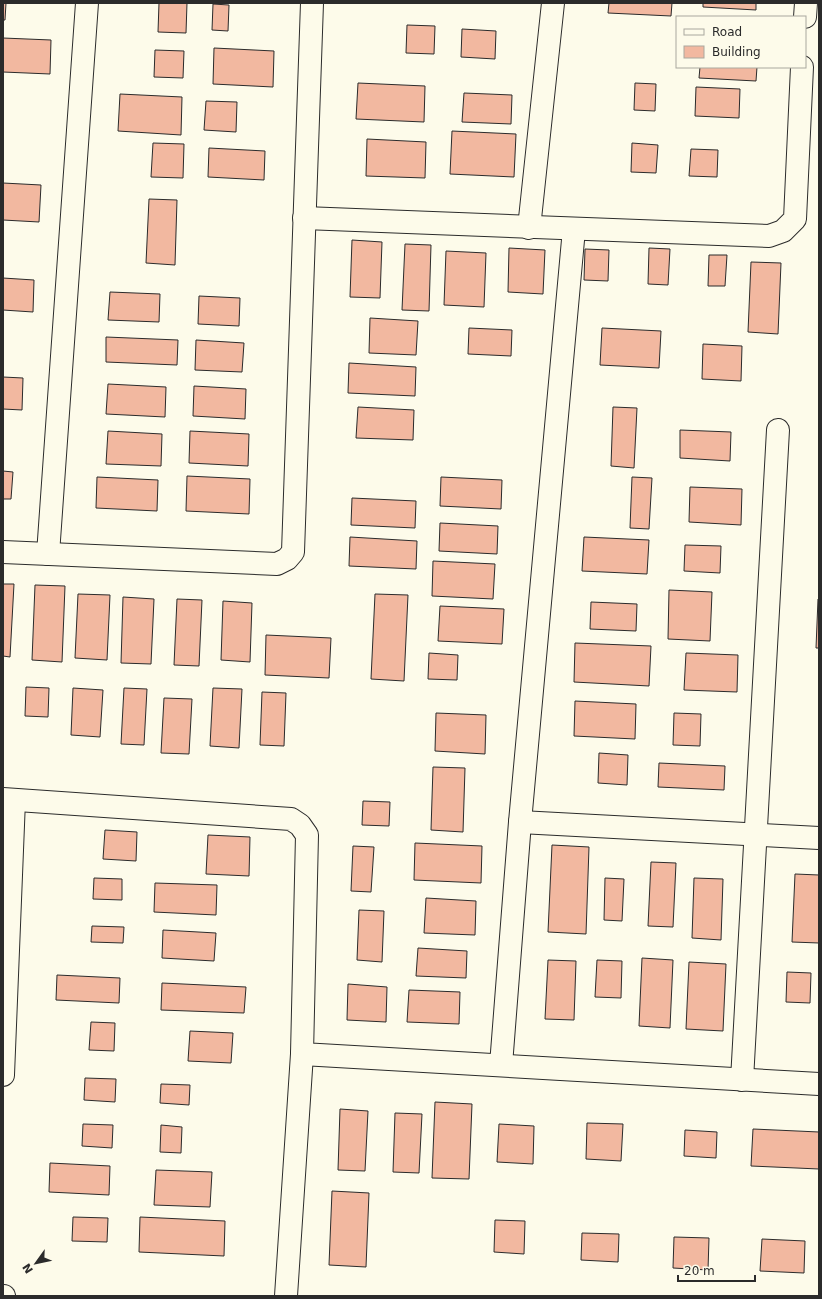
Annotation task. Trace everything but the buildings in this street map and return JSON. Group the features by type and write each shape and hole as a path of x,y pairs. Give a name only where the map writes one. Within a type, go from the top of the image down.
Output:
{"street":[{"path":"48,554 87,3"},
{"path":"3,552 277,564 287,559 293,552 312,3"},
{"path":"529,228 553,3"},
{"path":"805,16 806,3"},
{"path":"304,218 529,228 770,236 783,231 795,219 802,68"},
{"path":"501,1065 520,822 574,229"},
{"path":"742,1080 778,430"},
{"path":"3,1075 9,799 291,819 300,825 307,835 302,1054 286,1296"},
{"path":"520,822 819,838"},
{"path":"302,1054 819,1084"}]}
